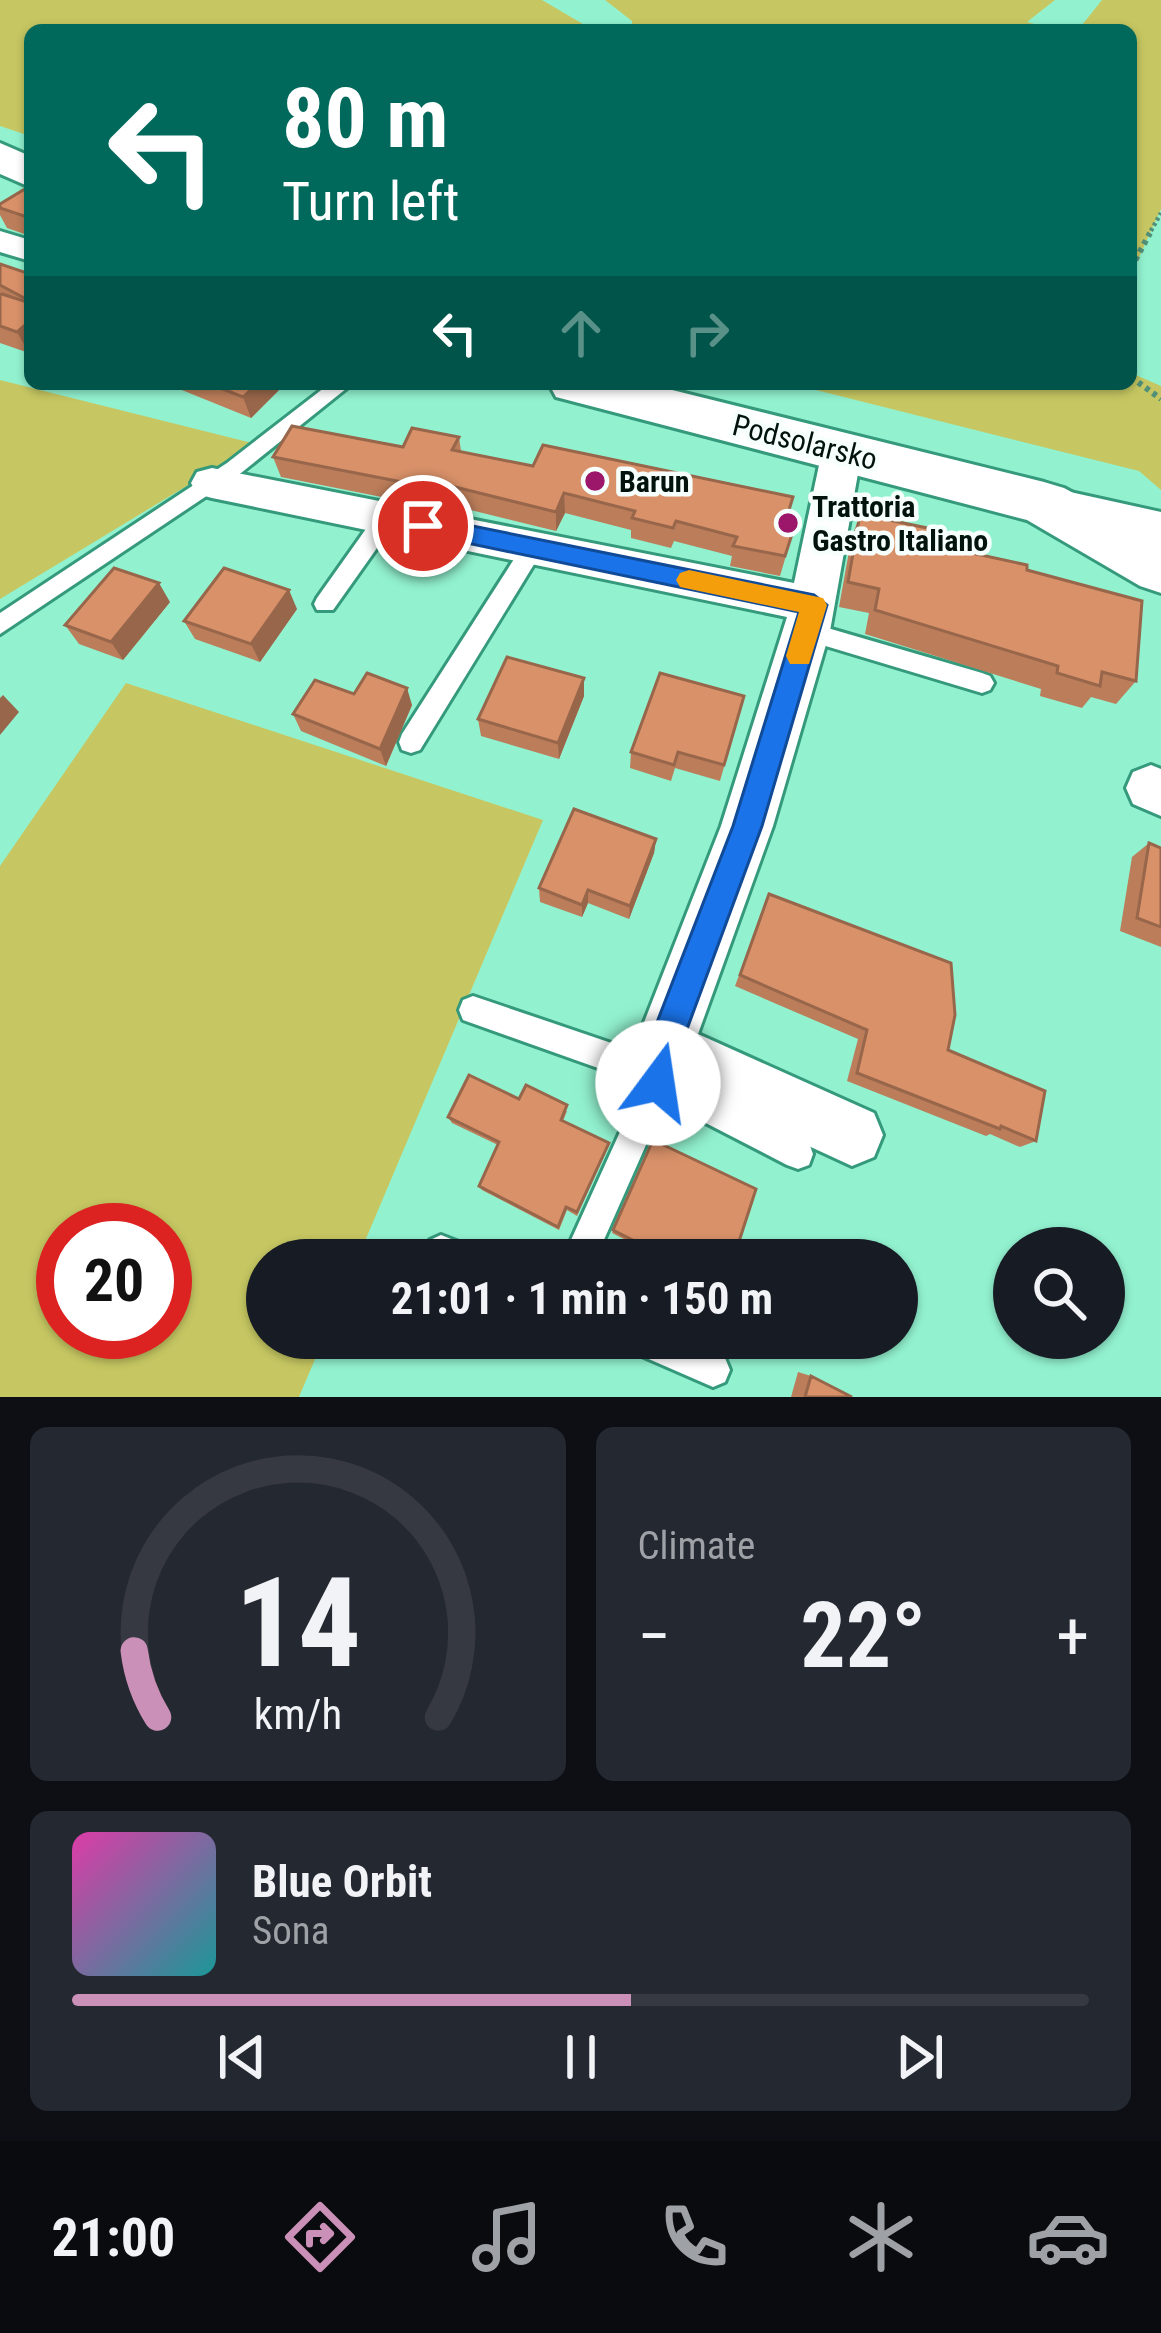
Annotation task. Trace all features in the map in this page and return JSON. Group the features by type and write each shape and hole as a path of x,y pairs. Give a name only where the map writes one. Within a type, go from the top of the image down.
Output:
{"main road":[{"name":"Podsolarsko","path":"599,390 1044,503 1161,569"}],"street":[{"path":"842,451 811,618 747,826 661,1065 851,1135"},
{"path":"212,483 533,548 811,618"},
{"path":"1044,503 1161,528"}],"lane":[{"path":"0,625 212,483 333,390"},
{"path":"325,604 386,518"},
{"path":"411,742 533,548"},
{"path":"811,618 982,682"},
{"path":"473,1010 626,1063 661,1065 798,1154"},
{"path":"587,1239 661,1065"},
{"path":"688,1359 713,1370"}],"path":[{"path":"1137,257 1161,213"}],"shaded area":[{"path":"0,0 542,0 583,24 24,24 24,134 0,126"},
{"path":"605,0 1055,0 1027,22 1034,24 632,21"},
{"path":"1102,0 1161,0 1161,209 1137,262 1137,24 1083,24"},
{"path":"1137,376 1161,386 1161,490 1139,471 816,390 1137,390"},
{"path":"0,380 24,386 24,390 40,390 256,444 0,599"},
{"path":"126,683 543,820 366,1239 246,1239 246,1359 315,1359 299,1397 0,1397 0,866"}],"building":[{"path":"24,190 24,216 0,204"},
{"path":"0,264 24,272 24,298 0,285"},
{"path":"0,295 24,301 24,326 17,332 0,326"},
{"path":"292,426 403,447 412,428 459,437 452,450 533,466 543,445 793,497 785,523 795,525 785,556 733,546 737,537 676,521 673,528 632,518 635,511 564,493 556,512 431,481 428,487 273,457"},
{"path":"860,514 937,530 935,545 1027,565 1027,570 1142,601 1136,681 1102,672 1100,686 1057,673 1058,666 875,610 879,589 848,582"},
{"path":"114,568 159,583 111,642 65,625"},
{"path":"224,568 289,590 251,644 184,621"},
{"path":"507,657 584,678 558,743 478,719"},
{"path":"367,673 407,688 380,749 293,714 315,680 354,694"},
{"path":"660,673 744,696 724,765 678,752 674,765 631,752"},
{"path":"574,809 656,839 630,906 588,890 582,905 539,888"},
{"path":"1149,843 1161,848 1161,927 1137,918"},
{"path":"769,894 951,963 955,1015 948,1050 1045,1091 1036,1141 857,1073 867,1030 740,975"},
{"path":"469,1075 519,1099 526,1085 567,1105 561,1120 609,1143 577,1212 566,1207 558,1227 479,1186 499,1142 448,1117"},
{"path":"653,1140 756,1189 740,1239 631,1239 613,1230"},
{"path":"811,1376 852,1397 805,1397"}],"slow traffic":[{"path":"689,580 814,605 799,656"}],"place":[{"name":"Barun","path":"595,481"},
{"name":"Trattoria Gastro Italiano","path":"788,523"}],"route":[{"path":"423,526 814,605 747,826 663,1048 658,1083"}]}
